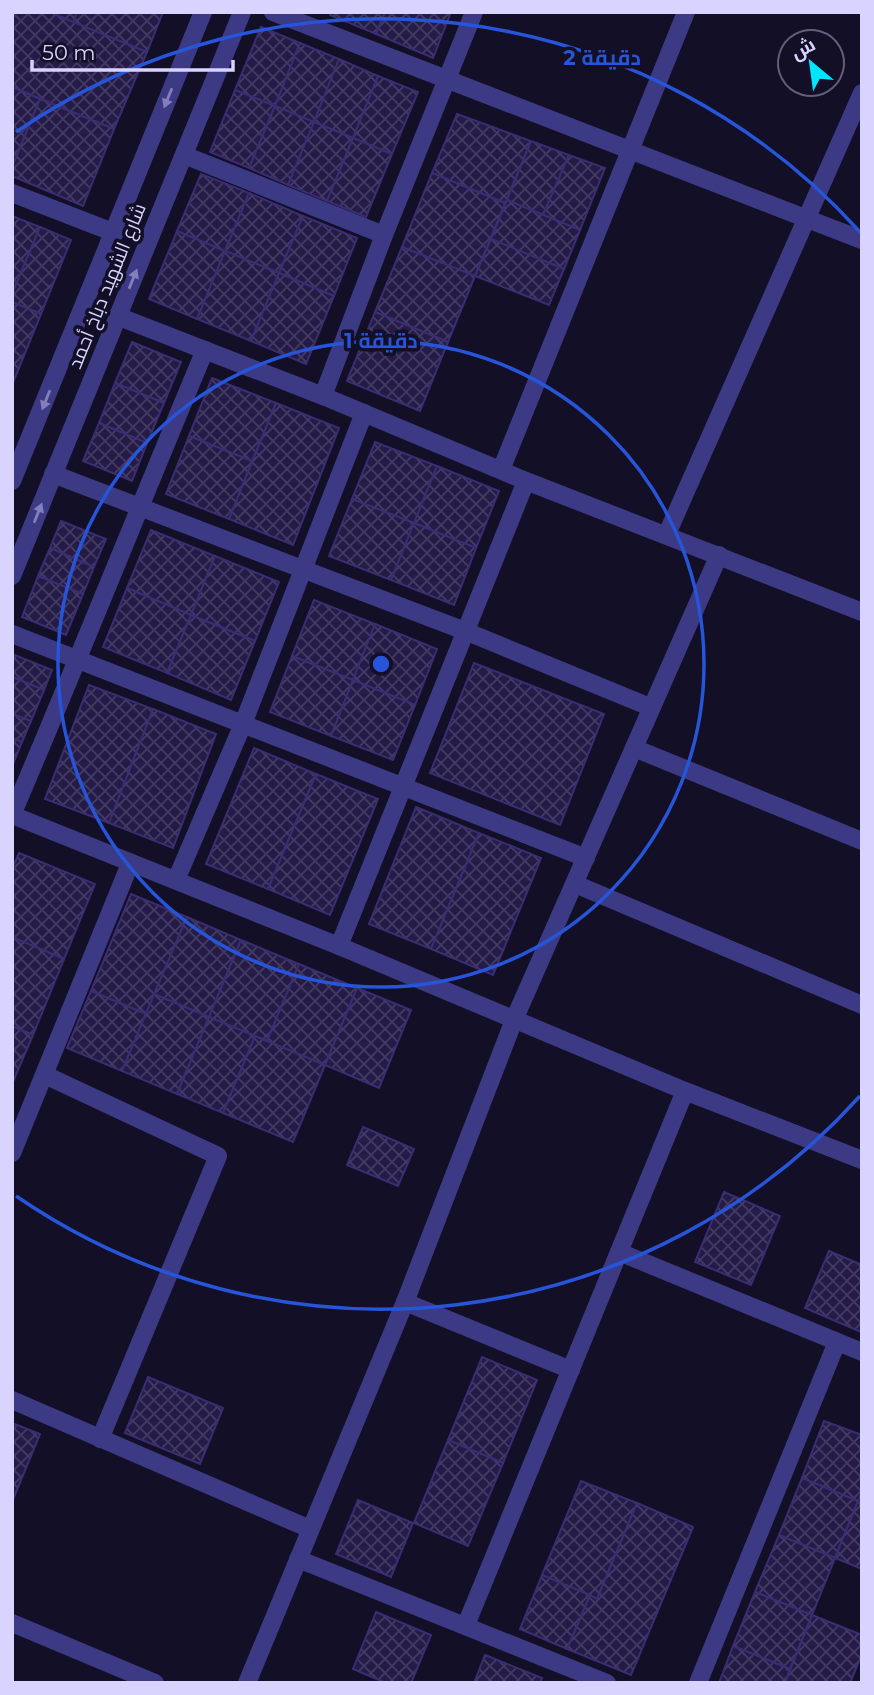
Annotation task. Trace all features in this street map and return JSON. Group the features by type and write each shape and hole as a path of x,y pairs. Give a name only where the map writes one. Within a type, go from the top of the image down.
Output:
{"street":[{"name":"شارع الشهيد دباخ أحمد","path":"12,481 203,12"},
{"name":"شارع الشهيد دباخ أحمد","path":"12,576 242,12"},
{"path":"273,12 862,240"},
{"path":"323,396 384,235 474,12"},
{"path":"501,470 686,12"},
{"path":"667,534 862,93"},
{"path":"184,155 384,235"},
{"path":"12,193 115,233"},
{"path":"117,316 323,396 526,481 862,612"},
{"path":"205,350 139,506 79,660 12,815 339,946 685,1091 862,1160"},
{"path":"176,880 243,724 364,413"},
{"path":"53,474 465,631 650,707"},
{"path":"339,946 526,481"},
{"path":"247,1683 405,1301 514,1020 719,555"},
{"path":"12,634 586,858"},
{"path":"634,748 862,841"},
{"path":"12,1153 130,864"},
{"path":"575,884 862,1005"},
{"path":"45,1075 218,1156 100,1439"},
{"path":"466,1625 685,1091"},
{"path":"619,1252 862,1352"},
{"path":"405,1301 571,1370"},
{"path":"698,1683 837,1342"},
{"path":"12,1400 310,1529"},
{"path":"298,1559 466,1625 570,1676 607,1683"},
{"path":"12,1623 155,1683"}],"building":[{"path":"12,12 50,12 147,52 114,129 12,87"},
{"path":"50,12 77,12 73,22"},
{"path":"77,12 163,12 147,52 73,22"},
{"path":"331,12 385,12 376,34 330,15"},
{"path":"385,12 451,12 433,58 376,34"},
{"path":"261,27 300,43 275,106 235,90"},
{"path":"300,43 339,59 314,122 275,106"},
{"path":"339,59 378,76 353,138 314,122"},
{"path":"378,76 418,92 392,154 353,138"},
{"path":"12,87 40,99 12,167"},
{"path":"235,90 275,106 249,168 210,152"},
{"path":"40,99 114,129 83,206 12,176 12,167"},
{"path":"275,106 314,122 288,185 249,168"},
{"path":"457,114 531,141 505,203 432,173"},
{"path":"314,122 353,138 327,201 288,185"},
{"path":"353,138 392,154 366,217 327,201"},
{"path":"531,141 569,155 543,215 507,200"},
{"path":"569,155 605,168 580,230 543,215"},
{"path":"432,173 505,203 475,276 402,247"},
{"path":"201,174 249,193 225,251 177,231"},
{"path":"249,193 303,216 279,273 225,251"},
{"path":"507,200 580,230 564,269 491,239"},
{"path":"12,216 40,227 12,294"},
{"path":"303,216 357,238 334,296 279,273"},
{"path":"40,227 71,240 41,314 12,302 12,294"},
{"path":"177,231 225,251 197,319 149,299"},
{"path":"491,239 564,269 549,305 475,276"},
{"path":"402,247 475,276 448,342 375,312"},
{"path":"225,251 279,273 251,341 197,319"},
{"path":"279,273 334,296 306,364 251,341"},
{"path":"12,302 41,314 12,385"},
{"path":"375,312 448,342 420,411 347,381"},
{"path":"132,342 181,362 164,403 115,383"},
{"path":"212,378 276,403 252,461 189,436"},
{"path":"115,383 164,403 147,443 99,423"},
{"path":"276,403 339,428 293,545 229,519"},
{"path":"99,423 147,443 132,481 83,461"},
{"path":"189,436 252,461 229,519 166,494"},
{"path":"375,442 437,466 414,523 352,499"},
{"path":"437,466 499,491 476,548 414,523"},
{"path":"352,499 414,523 391,580 329,556"},
{"path":"61,521 106,539 94,567 50,548"},
{"path":"414,523 476,548 454,605 391,580"},
{"path":"151,530 215,556 191,615 127,588"},
{"path":"50,548 94,567 83,594 38,576"},
{"path":"215,556 279,582 255,641 191,615"},
{"path":"38,576 83,594 66,635 22,617"},
{"path":"127,588 191,615 167,673 103,647"},
{"path":"314,600 375,624 353,680 292,656"},
{"path":"191,615 255,641 231,700 167,673"},
{"path":"375,624 437,649 415,705 353,680"},
{"path":"12,654 52,670 44,690 12,677"},
{"path":"292,656 353,680 331,736 270,712"},
{"path":"474,663 604,714 560,825 430,773"},
{"path":"12,677 44,690 31,721 12,714"},
{"path":"353,680 415,705 393,760 331,736"},
{"path":"89,685 153,709 109,823 45,799"},
{"path":"153,709 216,734 173,848 109,823"},
{"path":"12,714 31,721 22,742 12,738"},
{"path":"12,738 22,742 13,764 12,763"},
{"path":"254,748 316,774 268,889 206,864"},
{"path":"316,774 378,799 330,915 268,889"},
{"path":"416,807 479,833 431,949 369,924"},
{"path":"479,833 541,858 493,975 431,949"},
{"path":"19,853 95,884 64,959 12,937 12,869"},
{"path":"131,894 187,917 146,1014 91,991"},
{"path":"187,917 241,940 209,1017 154,994"},
{"path":"12,937 64,959 33,1035 12,1026"},
{"path":"241,940 299,964 267,1041 209,1017"},
{"path":"299,964 357,988 325,1065 267,1041"},
{"path":"357,988 411,1010 379,1088 325,1065"},
{"path":"91,991 146,1014 122,1071 67,1048"},
{"path":"154,994 209,1017 177,1094 122,1071"},
{"path":"209,1017 255,1036 223,1113 177,1094"},
{"path":"12,1026 33,1035 12,1084"},
{"path":"255,1036 325,1065 293,1142 223,1113"},
{"path":"363,1127 414,1149 398,1186 347,1165"},
{"path":"724,1192 780,1216 751,1285 695,1262"},
{"path":"829,1251 862,1265 861,1332 805,1308"},
{"path":"482,1357 537,1380 503,1463 448,1440"},
{"path":"148,1377 223,1408 200,1464 125,1433"},
{"path":"824,1421 862,1435 862,1492 858,1501 802,1478"},
{"path":"12,1423 40,1434 12,1502"},
{"path":"448,1440 503,1463 468,1546 414,1523"},
{"path":"802,1478 858,1501 835,1558 779,1535"},
{"path":"581,1481 637,1503 597,1599 542,1575"},
{"path":"358,1500 413,1523 391,1577 336,1554"},
{"path":"858,1501 862,1502 862,1569 835,1558"},
{"path":"637,1503 693,1527 631,1675 567,1649 590,1595 597,1599"},
{"path":"779,1535 835,1558 812,1615 755,1592"},
{"path":"542,1575 590,1595 567,1649 520,1629"},
{"path":"755,1592 812,1615 790,1669 733,1646"},
{"path":"376,1612 431,1635 411,1683 386,1683 353,1669"},
{"path":"812,1615 862,1635 862,1654 850,1683 785,1683"},
{"path":"733,1646 790,1669 785,1683 719,1683"},
{"path":"485,1655 542,1678 540,1683 474,1683"}]}
